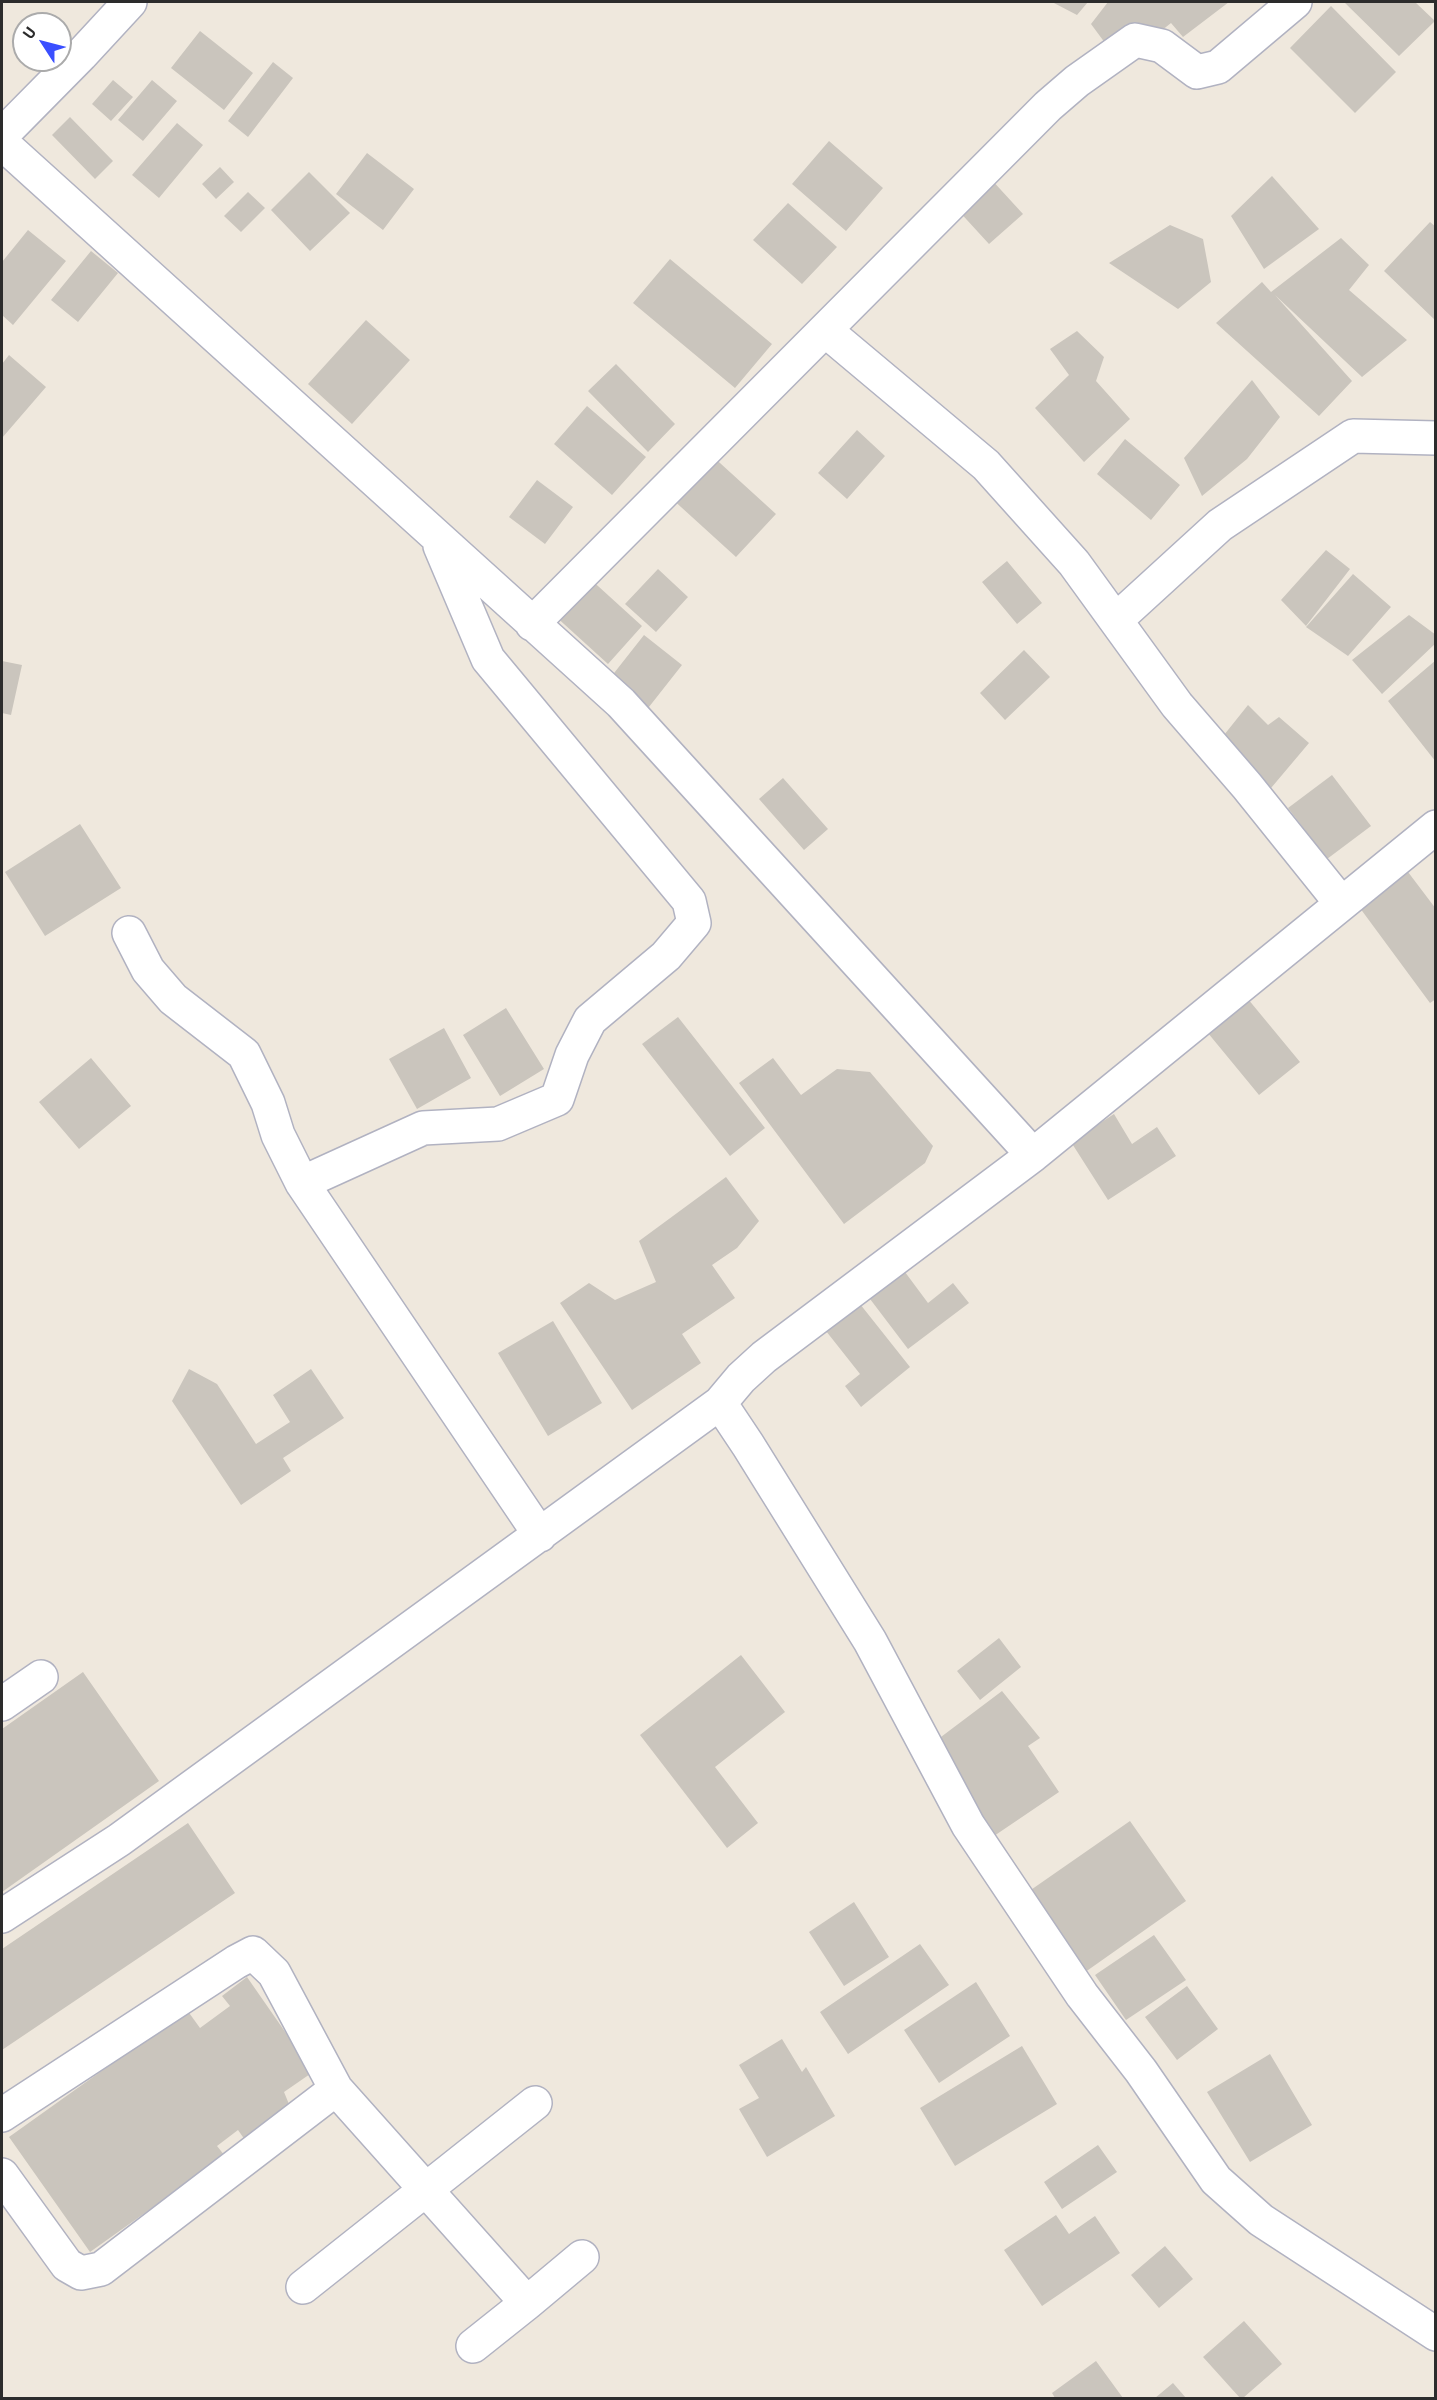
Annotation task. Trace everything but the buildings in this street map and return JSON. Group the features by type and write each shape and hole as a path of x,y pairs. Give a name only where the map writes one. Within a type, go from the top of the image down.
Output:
{"street":[{"path":"2,135 130,2"},
{"path":"532,624 1048,106 1077,81 1135,40 1162,46 1197,72 1218,67 1295,2"},
{"path":"2,143 621,703 1033,1155"},
{"path":"825,330 986,465 1074,563 1177,705 1247,786 1341,903"},
{"path":"1116,620 1220,525 1353,436 1436,438"},
{"path":"302,1183 423,1128 498,1124 556,1100 572,1055 591,1020 666,956 694,923 689,901 488,658 436,537"},
{"path":"2,1916 119,1840 720,1403 741,1378 764,1358 1033,1155 1436,827"},
{"path":"129,933 148,970 173,999 244,1054 268,1103 278,1135 302,1183 540,1535"},
{"path":"720,1403 748,1444 870,1641 968,1825 1082,1995 1141,2071 1216,2180 1261,2220 1436,2334"},
{"path":"2,1704 41,1677"},
{"path":"2,2115 253,1953 274,1973 336,2089 527,2303"},
{"path":"2,2175 67,2265 81,2273 101,2269 336,2089"},
{"path":"303,2287 535,2103"},
{"path":"473,2346 582,2257"}]}
